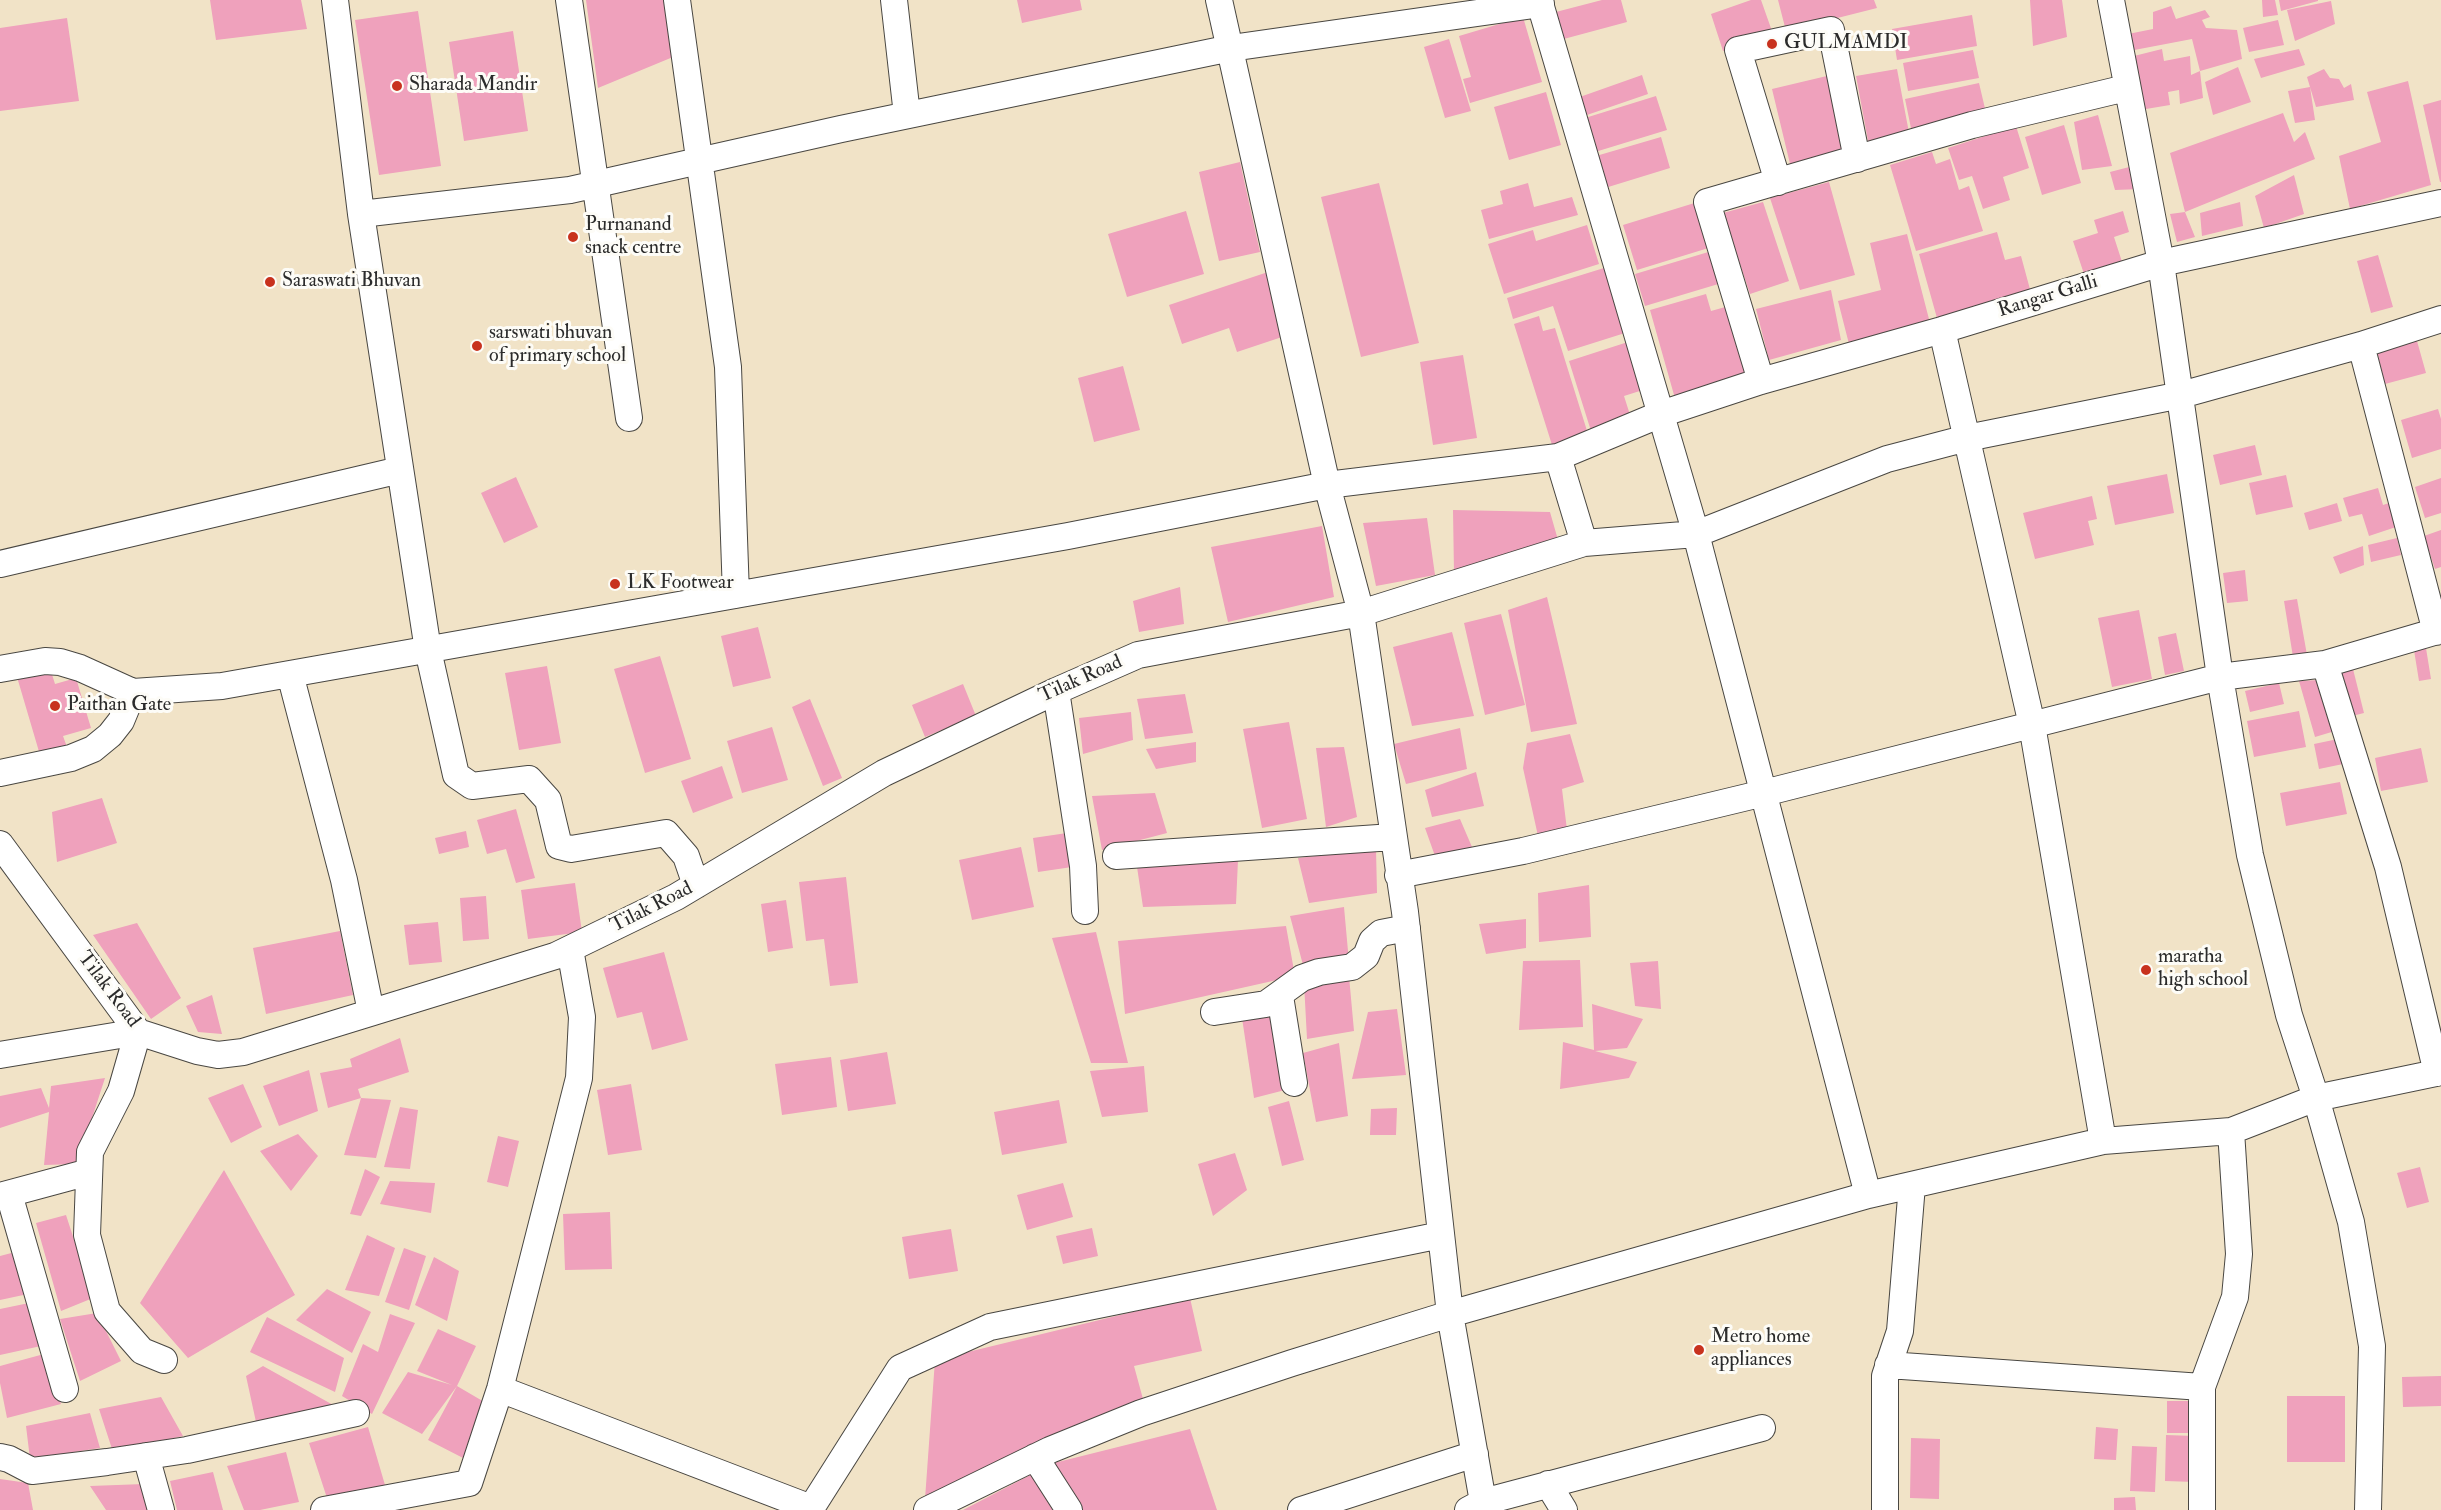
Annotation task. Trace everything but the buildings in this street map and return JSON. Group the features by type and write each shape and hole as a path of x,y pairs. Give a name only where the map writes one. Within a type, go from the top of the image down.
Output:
{"street":[{"path":"335,0 361,214 428,650 456,775 472,786 529,779 548,800 559,846 565,848 571,849 666,833 686,856 696,885"},
{"path":"569,0 628,418"},
{"path":"677,0 728,367 736,595"},
{"path":"894,0 907,115"},
{"path":"1219,0 1232,48 1327,485 1361,612 1407,927 1450,1314 1475,1454 1475,1506 1548,1484 1762,1428"},
{"path":"2111,0 2161,263 2220,677 2250,855 2289,1015 2316,1098 2351,1222 2372,1346 2368,1510"},
{"path":"361,214 570,190 907,115 1232,48 1540,2 1696,534 1868,1195"},
{"path":"1778,182 1738,50 1831,30 1857,159"},
{"path":"1761,381 1707,202 1972,125 2126,88"},
{"name":"Rangar Galli","path":"133,692 222,686 1068,536 1327,485 1558,457 1661,414 1761,381 1942,330 2161,263 2441,203"},
{"name":"Tilak Road","path":"0,844 138,1032 197,1051 218,1054 243,1052 555,956 676,897 884,773 1056,691 1138,655 1361,612 1584,543 1696,534 1887,459 1967,438 2181,395 2361,345 2441,319"},
{"path":"1942,330 2032,725 2103,1141"},
{"path":"1398,875 1523,851 1764,794 2220,677 2325,664 2438,631 2361,345"},
{"path":"1558,457 1584,543"},
{"path":"0,564 400,470"},
{"path":"0,669 45,661 60,662 80,668 133,692 121,721 110,735 93,749 71,758 0,773"},
{"path":"927,1510 1035,1457 1142,1413 1450,1314 1868,1195 2103,1141 2231,1131 2316,1098 2439,1072 2388,867 2325,664"},
{"path":"290,674 345,880 371,1012"},
{"path":"1056,691 1083,866 1085,911"},
{"path":"1116,856 1393,837"},
{"path":"1214,1012 1266,1004 1302,978 1319,972 1352,967 1366,956 1372,941 1381,933 1407,927"},
{"path":"324,1510 469,1483 500,1389 579,1078 582,1017 570,949"},
{"path":"1280,996 1294,1083"},
{"path":"0,1055 138,1032 121,1091 90,1152 87,1235 107,1311 142,1351 164,1360"},
{"path":"2202,1510 2202,1387 2235,1297 2239,1254 2231,1131"},
{"path":"65,1389 5,1195 89,1172"},
{"path":"1885,1510 1885,1376 1900,1331 1912,1185"},
{"path":"500,1389 815,1502 900,1368 990,1327 1441,1235"},
{"path":"1888,1365 2202,1387"},
{"path":"0,1457 32,1471 187,1450 356,1413"},
{"path":"1301,1510 1475,1454"},
{"path":"146,1456 161,1510"},
{"path":"1035,1457 1069,1510"},
{"path":"1548,1484 1563,1510"}],"place":[{"name":"GULMAMDI","path":"1772,44"},
{"name":"Sharada Mandir","path":"397,86"},
{"name":"Purnanand snack centre","path":"573,237"},
{"name":"Saraswati Bhuvan","path":"270,282"},
{"name":"sarswati bhuvan of primary school","path":"477,346"},
{"name":"LK Footwear","path":"615,584"},
{"name":"Paithan Gate","path":"55,706"},
{"name":"maratha high school","path":"2146,970"},
{"name":"Metro home appliances","path":"1699,1350"}]}
